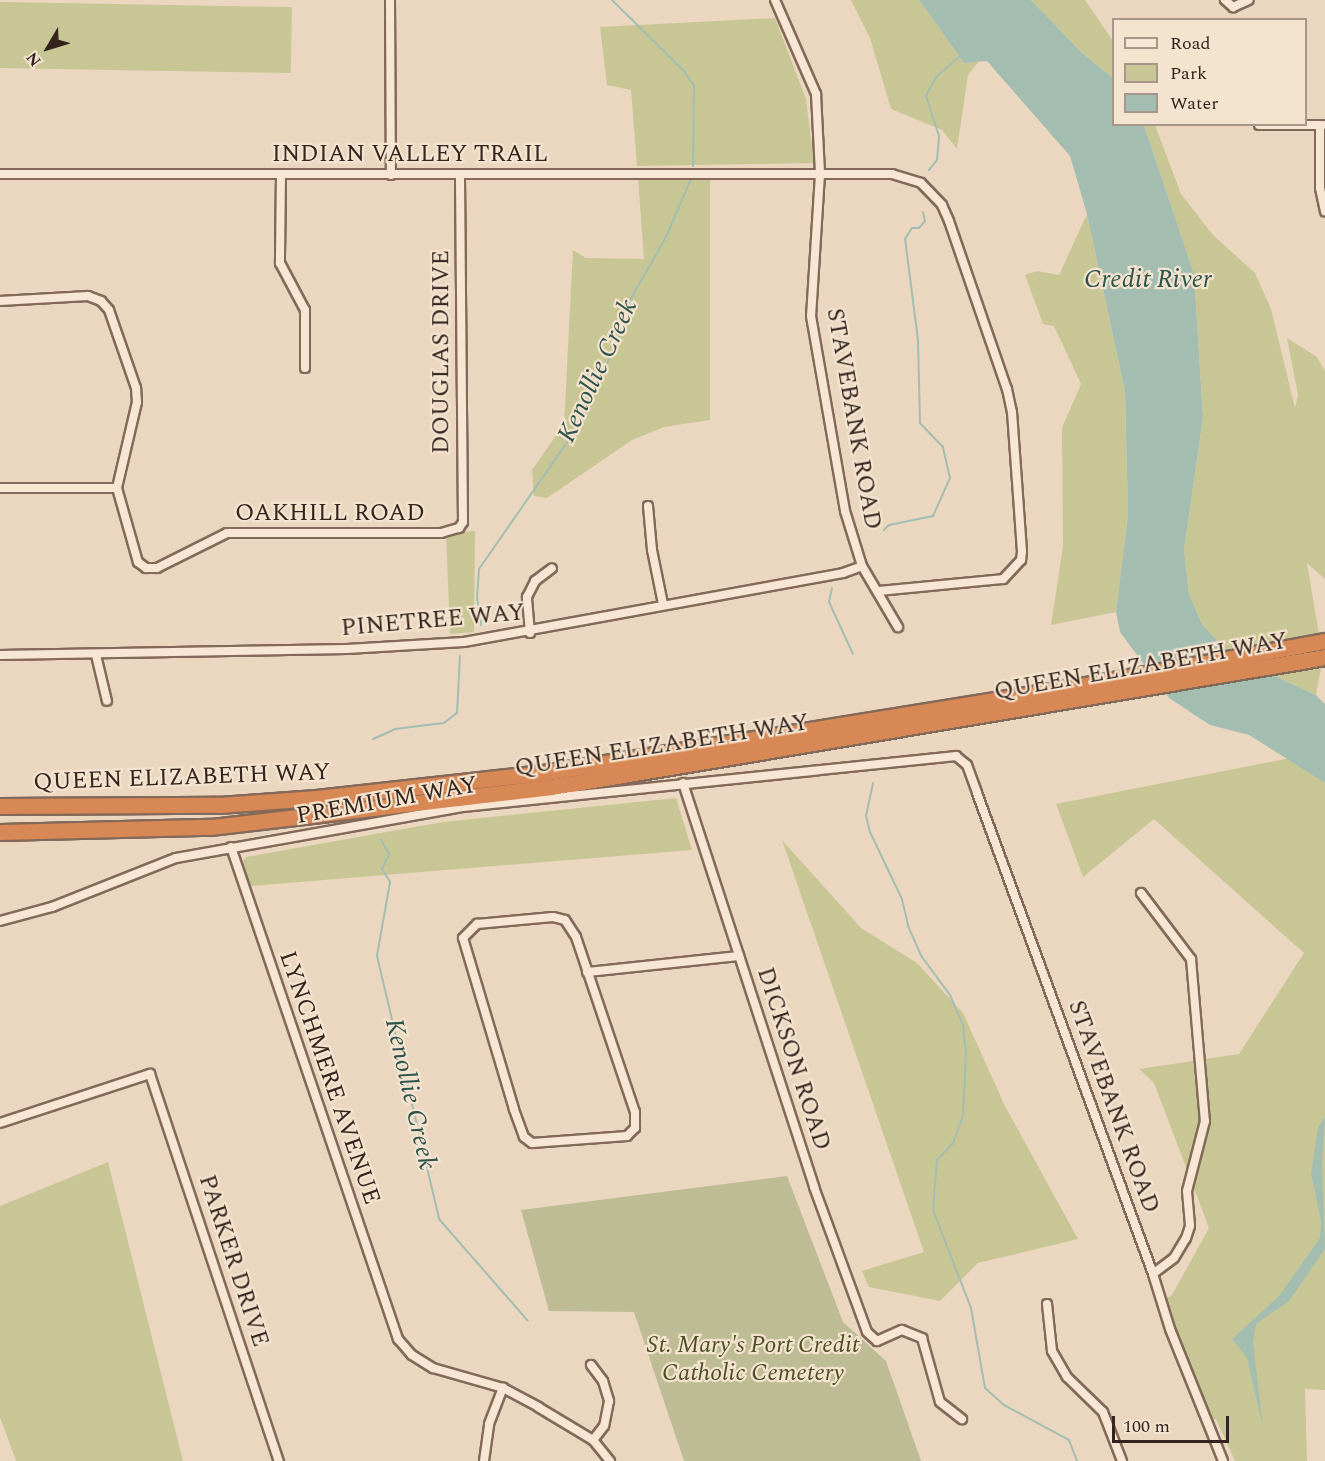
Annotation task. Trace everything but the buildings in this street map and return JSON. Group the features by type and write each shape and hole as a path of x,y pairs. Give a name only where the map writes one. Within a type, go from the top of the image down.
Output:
{"highway":[{"name":"QUEEN ELIZABETH WAY","path":"0,832 211,827 551,787 1070,695 1325,641"},
{"name":"QUEEN ELIZABETH WAY","path":"0,806 219,805 469,782 639,759 1325,657"}],"street":[{"path":"390,0 391,175"},
{"name":"STAVEBANK ROAD","path":"774,0 798,45 816,94 820,174 811,316 845,512 862,566 898,627"},
{"path":"1225,0 1233,7 1249,0"},
{"path":"1307,125 1323,125 1320,189 1325,211"},
{"name":"INDIAN VALLEY TRAIL","path":"0,174 892,174 921,183 932,192 949,221 1012,412 1021,560 1003,579 878,591"},
{"name":"DOUGLAS DRIVE","path":"459,528 463,522 460,174"},
{"path":"281,175 280,263 305,310 305,368"},
{"path":"0,301 88,296 101,301 109,310 136,388 134,413 117,488 0,488"},
{"name":"OAKHILL ROAD","path":"117,488 138,562 146,568 157,568 227,533 441,533 459,528"},
{"path":"648,506 652,550 663,604"},
{"name":"PINETREE WAY","path":"0,655 96,655 404,647 530,633 663,604 843,573 862,566"},
{"path":"530,633 526,597 536,581 552,568"},
{"path":"96,655 107,701"},
{"name":"PREMIUM WAY","path":"0,921 52,907 155,864 231,847 463,807 943,755 956,756 967,765"},
{"name":"STAVEBANK ROAD","path":"967,765 1153,1274 1197,1403 1223,1461"},
{"name":"DICKSON ROAD","path":"683,783 845,1276 867,1332 876,1341 902,1330 916,1333 932,1362 940,1402 962,1419"},
{"name":"LYNCHMERE AVENUE","path":"231,847 398,1339 421,1362 503,1388 593,1440"},
{"path":"1141,893 1191,959 1205,1121 1187,1191 1190,1226 1186,1239 1174,1258 1153,1274"},
{"path":"553,917 566,920 587,972 635,1112 635,1128 622,1137 532,1143 520,1127 463,938 477,924 553,917"},
{"path":"587,972 739,956"},
{"name":"PARKER DRIVE","path":"0,1123 150,1074 279,1461"},
{"path":"1047,1304 1052,1351 1067,1377 1103,1412 1122,1461"},
{"path":"591,1365 603,1381 609,1401 604,1426 593,1440 610,1461"},
{"path":"484,1461 489,1424 503,1388"}],"green space":[{"path":"851,0 919,0 964,63 980,60 968,75 957,149 942,130 891,109 870,38"},
{"path":"1031,0 1085,0 1112,40 1112,77 1081,52"},
{"path":"0,2 292,7 291,73 0,68"},
{"path":"775,18 806,99 814,163 637,166 631,90 607,85 600,27"},
{"path":"1144,126 1155,126 1181,194 1213,235 1255,273 1271,309 1295,408 1298,395 1287,338 1317,357 1325,371 1325,579 1307,563 1323,658 1316,695 1242,661 1219,643 1202,624 1189,594 1184,550 1203,418 1194,274"},
{"path":"710,177 710,420 664,427 632,440 547,498 534,496 532,470 564,424 573,250 586,258 644,259 638,178"},
{"path":"1087,214 1125,392 1128,515 1116,612 1051,625 1063,546 1062,428 1081,384 1054,326 1043,324 1025,275 1037,271 1059,275"},
{"path":"475,531 474,632 450,634 446,533"},
{"path":"1290,758 1325,783 1325,1390 1305,1389 1307,1461 1235,1461 1216,1419 1202,1423 1156,1305 1172,1295 1209,1228 1154,1083 1139,1069 1239,1054 1304,953 1154,819 1083,877 1056,804"},
{"path":"676,798 692,850 250,886 242,863 246,857 443,822"},
{"path":"782,840 861,928 917,963 963,1013 1005,1106 1078,1239 978,1263 940,1301 869,1287 862,1271 924,1252"},
{"path":"108,1162 183,1461 16,1461 0,1417 0,1206"},
{"name":"St. Mary's Port Credit Catholic Cemetery","path":"787,1176 843,1322 886,1361 921,1461 684,1461 634,1312 549,1311 521,1210"}],"water":[{"name":"Credit River","path":"919,0 1031,0 1081,52 1112,77 1112,126 1144,126 1194,274 1203,418 1184,550 1189,594 1202,624 1219,643 1242,661 1316,695 1325,704 1325,783 1249,735 1210,725 1169,698 1120,632 1116,612 1128,515 1125,392 1087,214 1070,156 987,61 964,63"},
{"path":"1325,1117 1322,1163 1325,1249 1289,1301 1256,1324 1253,1342 1263,1427 1247,1358 1232,1339 1279,1296 1320,1238 1321,1221 1311,1174 1318,1127"}],"waterway":[{"name":"Kenollie Creek","path":"612,0 684,71 694,86 693,166"},
{"path":"929,170 937,160 939,136 926,96 936,77 962,54"},
{"name":"Kenollie Creek","path":"481,625 477,598 479,569 568,441 618,341 625,309 667,235 692,176"},
{"path":"884,530 889,525 933,516 950,478 943,447 920,423 918,340 905,239 912,228 919,228 925,221 923,212"},
{"path":"832,588 829,602 853,654"},
{"name":"Kenollie Creek","path":"373,739 395,729 444,723 457,713 460,656"},
{"path":"873,783 866,816 870,832 902,899 908,926 922,957 950,995 963,1025 966,1052 963,1116 953,1143 937,1160 933,1210 971,1308 985,1388 1004,1405 1069,1440 1077,1461"},
{"name":"Kenollie Creek","path":"381,840 389,854 382,869 390,882 377,956 439,1219 528,1321"}]}
